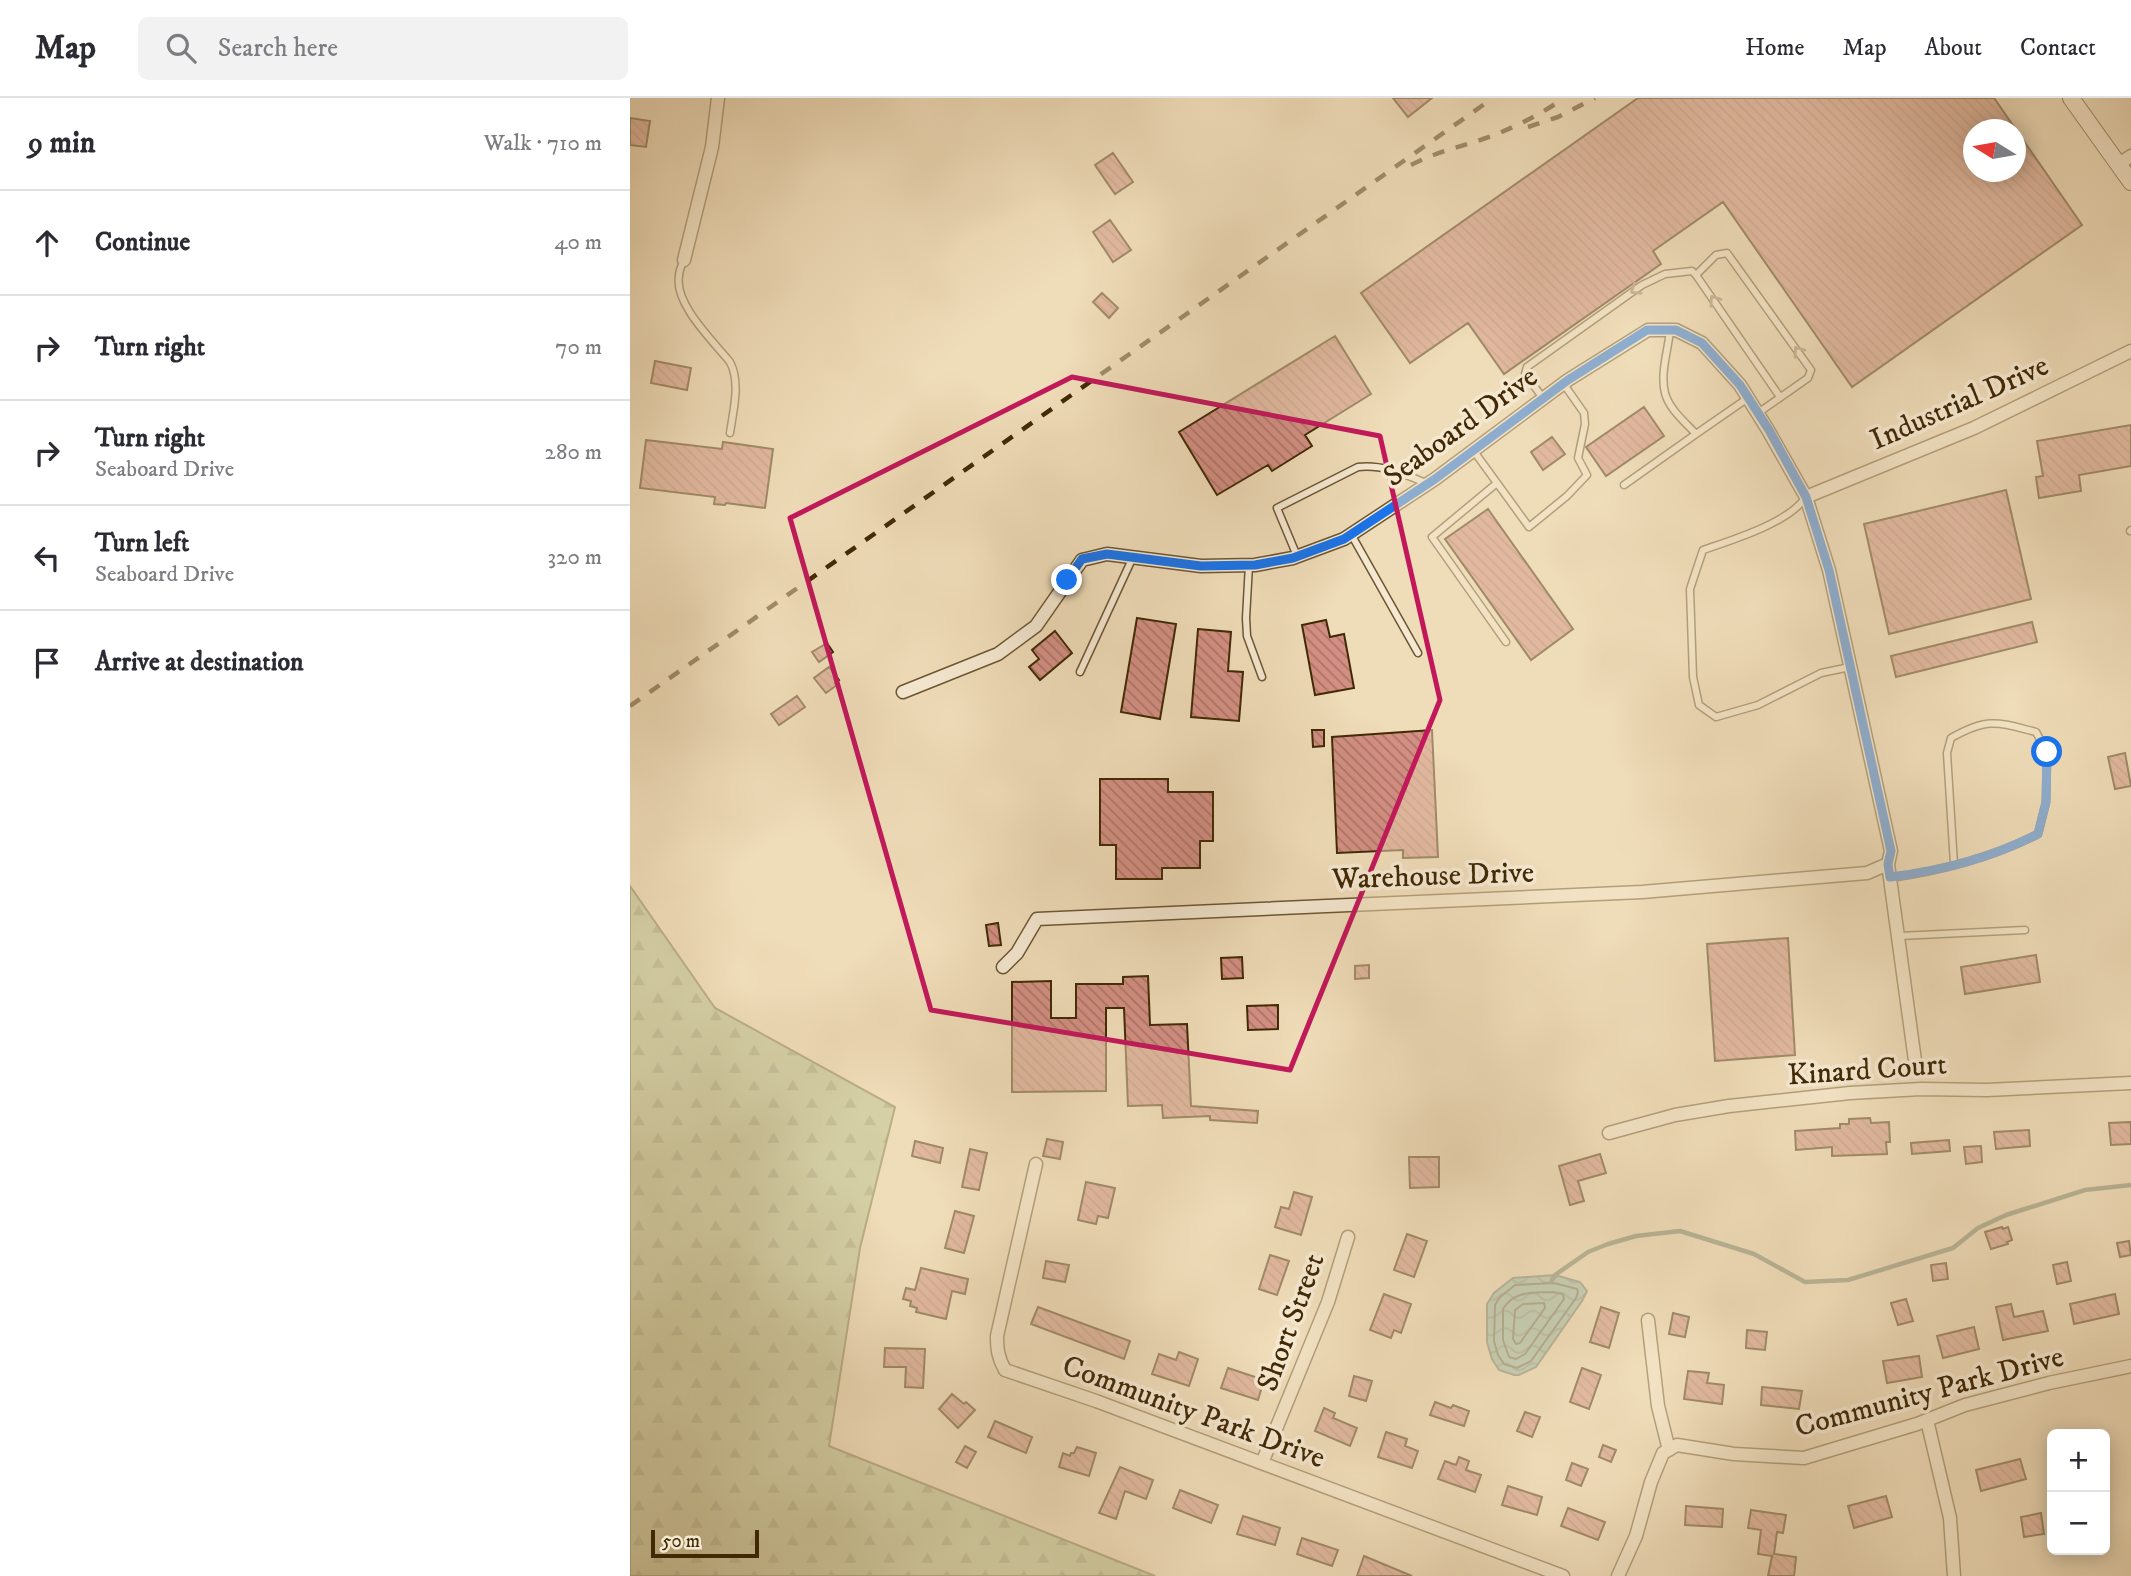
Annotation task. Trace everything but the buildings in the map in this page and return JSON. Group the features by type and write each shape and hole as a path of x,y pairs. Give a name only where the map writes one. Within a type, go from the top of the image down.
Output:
{"main road":[{"path":"2071,98 2125,160 2131,181"}],"street":[{"path":"684,260 712,147 718,98"},
{"path":"1671,329 1702,343 1740,385 1806,497 1829,570 1891,851 1888,864 1916,1068"},
{"name":"Seaboard Drive","path":"903,692 998,654 1036,626 1082,559 1107,554 1201,566 1249,565 1297,556 1351,534 1427,484 1563,383 1647,330 1671,329"},
{"name":"Industrial Drive","path":"1806,497 1974,428 2131,351"},
{"name":"Warehouse Drive","path":"1003,967 1017,953 1037,919 1642,892 1867,873 1888,864"},
{"name":"Kinard Court","path":"1609,1133 1675,1115 1728,1106 1850,1093 1921,1088 1987,1090 2131,1083"},
{"name":"Community Park Drive","path":"1037,1164 997,1336 999,1361 1005,1370 1096,1401 1563,1576"},
{"name":"Short Street","path":"1262,1464 1328,1302 1348,1237"},
{"path":"1618,1576 1636,1536 1651,1482 1663,1453 1669,1450 1658,1406 1648,1320"},
{"name":"Community Park Drive","path":"1669,1450 1677,1445 1734,1454 1804,1458 1927,1420 1965,1405 2049,1383 2131,1366"},
{"path":"1927,1420 1950,1518 1954,1576"}],"lane":[{"path":"1696,275 1716,255 1727,253 1811,370 1808,378 1758,413"},
{"path":"684,260 678,278 681,295 687,308 734,370 730,433"},
{"path":"1543,398 1525,374 1527,367 1642,285 1665,274 1680,271 1692,271 1696,275 1780,397"},
{"path":"1671,329 1664,375 1665,394 1674,410 1696,434"},
{"path":"1473,450 1529,527 1567,496 1587,475 1578,458 1585,424 1584,413 1563,383"},
{"path":"1624,485 1748,398"},
{"path":"1297,556 1277,508 1357,467 1371,465 1427,484"},
{"path":"1497,483 1432,537 1506,642"},
{"path":"1806,497 1799,508 1748,535 1703,550 1690,589 1693,677 1699,705 1716,717 1758,705 1822,673 1850,667"},
{"path":"1351,534 1418,653"},
{"path":"1080,672 1133,557"},
{"path":"1249,565 1247,636 1262,677"},
{"path":"1890,877 1927,873 2012,847 2038,834 2046,802 2047,752 2036,732 1994,722 1968,729 1951,738 1947,753 1954,864"},
{"path":"1899,936 2025,930"}],"highlighted area":[{"path":"1072,377 1380,436 1440,700 1290,1070 931,1010 790,518"}],"green space":[{"path":"630,886 715,1008 895,1107 860,1248 829,1446 1155,1576 630,1576"}],"water":[{"path":"1555,1275 1580,1282 1587,1291 1582,1301 1536,1367 1519,1375 1499,1370 1492,1359 1487,1342 1487,1304 1494,1293 1513,1278"}],"waterway":[{"path":"1552,1280 1555,1275 1588,1252 1608,1244 1636,1236 1680,1231 1754,1254 1805,1282 1848,1280 1953,1248 1978,1228 2006,1215 2085,1190 2131,1185"}],"railway":[{"path":"630,706 1493,98"},
{"path":"1411,165 1520,124 1564,98"},
{"path":"1528,127 1558,117 1595,98"}],"route":[{"path":"1067,580 1082,559 1107,554 1201,566 1255,565 1293,558 1344,539 1435,479 1568,380 1647,330 1676,330 1702,343 1740,385 1769,430 1806,497 1829,570 1891,851 1888,864 1890,877 1927,873 2012,847 2038,834 2046,802 2047,752"}]}
